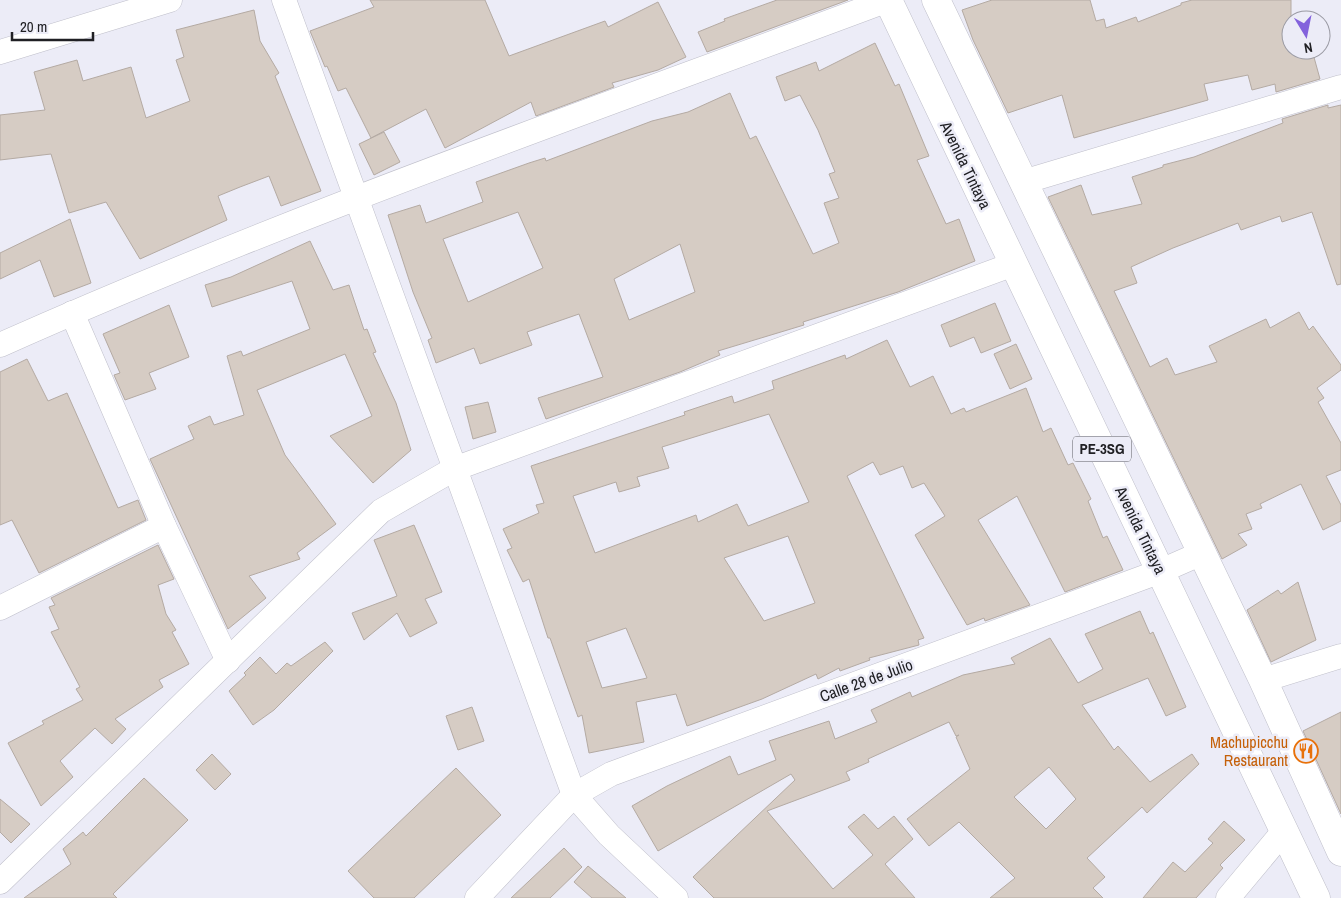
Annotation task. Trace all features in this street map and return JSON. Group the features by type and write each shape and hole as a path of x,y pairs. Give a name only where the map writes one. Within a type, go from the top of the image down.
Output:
{"main road":[{"name":"Avenida Tintaya","path":"888,0 1316,898"},
{"name":"PE-3SG","path":"936,0 1263,680 1341,852"}],"street":[{"path":"0,52 170,0"},
{"path":"284,0 358,198 454,469 574,795 609,835 676,898"},
{"path":"0,345 72,313 358,198 888,0"},
{"path":"1023,182 1341,87"},
{"path":"0,882 381,511 454,469 1014,264"},
{"path":"72,313 164,526 228,661"},
{"path":"0,608 164,526"},
{"name":"Calle 28 de Julio","path":"477,898 574,795 611,774 1161,571 1202,553"},
{"path":"1263,680 1341,656"},
{"path":"1228,898 1283,832"}],"building":[{"path":"370,0 485,0 509,56 605,21 608,27 658,2 686,57 658,70 612,83 614,87 536,116 531,102 445,148 426,109 371,138 346,88 338,91 327,66 325,67 310,31 374,7"},
{"path":"777,0 848,0 707,52 698,32 725,21 724,19"},
{"path":"992,0 1090,0 1096,21 1104,19 1106,28 1136,17 1138,22 1192,0 1291,0 1291,10 1281,10 1281,60 1315,60 1320,79 1276,92 1275,84 1252,90 1248,75 1204,84 1208,100 1074,138 1062,95 1008,113 973,40 962,10"},
{"path":"254,10 260,41 279,73 275,76 321,191 281,206 269,176 218,196 227,220 140,259 106,202 69,213 51,154 0,160 0,115 45,110 34,72 77,60 83,81 131,67 146,118 190,101 176,60 184,57 176,30"},
{"path":"875,43 895,86 899,84 929,156 917,160 946,224 959,219 975,261 898,292 803,322 804,325 718,351 720,355 680,372 546,419 538,398 603,377 579,314 527,332 532,345 480,364 474,348 436,363 428,340 432,338 413,292 388,215 420,205 426,223 483,202 476,182 545,158 546,161 652,121 688,112 730,93 750,139 756,136 813,254 839,243 824,203 839,198 829,174 835,172 818,130 800,95 785,101 776,77 816,62 819,71","holes":["518,212 543,268 468,302 443,239","680,244 695,292 629,320 614,279"]},
{"path":"1328,105 1328,108 1341,105 1341,284 1337,285 1312,212 1282,222 1280,216 1241,230 1238,223 1173,248 1131,267 1137,283 1114,291 1150,367 1167,358 1175,375 1217,362 1209,346 1266,319 1270,328 1299,312 1309,330 1313,326 1341,365 1341,370 1317,388 1324,398 1318,402 1341,443 1341,470 1326,476 1341,505 1341,521 1323,530 1301,484 1260,504 1262,508 1246,514 1252,529 1238,534 1247,545 1222,559 1048,197 1081,185 1092,215 1142,204 1132,177 1163,167 1163,165 1194,157 1283,123 1282,119"},
{"path":"384,132 400,162 374,175 359,144"},
{"path":"70,219 91,283 54,297 40,260 0,279 0,253"},
{"path":"310,241 333,290 349,285 364,330 367,329 376,352 373,353 396,403 411,450 373,483 330,436 372,416 345,354 257,390 285,455 336,524 297,553 300,559 249,576 266,598 228,629 150,459 194,439 188,426 210,416 214,425 244,415 227,356 241,351 243,356 310,329 292,281 212,307 205,285 231,277"},
{"path":"995,303 1011,341 981,353 974,337 950,347 941,325"},
{"path":"169,305 189,357 149,373 156,389 125,400 114,375 120,373 103,334"},
{"path":"887,340 910,387 933,376 951,414 964,408 966,412 1026,388 1043,432 1051,428 1068,465 1073,463 1091,499 1088,501 1103,538 1107,536 1123,570 1065,592 1017,496 978,520 1030,605 985,621 984,618 967,625 915,535 945,516 924,483 912,488 903,466 880,475 873,462 847,476 924,638 918,640 919,645 869,658 870,660 840,671 839,668 818,679 816,674 762,699 687,726 676,694 636,702 644,742 589,753 582,715 578,717 550,638 548,638 529,579 523,582 507,550 512,548 503,529 539,513 536,505 544,503 531,466 685,415 684,412 732,396 734,403 774,389 772,381 845,355 846,359","holes":["769,414 809,502 748,526 737,504 698,522 696,515 595,553 573,496 616,482 619,492 640,486 637,477 669,468 662,447","788,536 815,603 764,621 724,558","626,628 647,678 602,688 586,642"]},
{"path":"1016,344 1032,379 1010,389 994,354"},
{"path":"27,359 48,401 67,393 118,508 138,500 146,520 39,573 12,520 0,525 0,372"},
{"path":"488,402 496,432 473,439 465,407"},
{"path":"414,525 442,592 425,599 437,623 410,637 397,613 364,640 352,613 397,596 374,540"},
{"path":"158,545 174,579 158,585 166,614 176,630 172,632 189,664 159,680 163,687 115,719 126,729 112,744 95,728 60,761 73,777 41,806 8,743 44,724 42,721 83,700 76,689 80,687 51,632 59,629 49,607 55,605 51,598"},
{"path":"1298,582 1316,640 1271,662 1247,610 1278,590 1281,594"},
{"path":"1140,611 1150,634 1153,632 1186,707 1166,716 1148,678 1082,705 1114,750 1118,746 1150,782 1192,754 1199,764 1147,813 1142,807 1087,858 1105,877 1093,888 1103,898 990,898 1015,878 959,822 929,846 907,819 970,769 956,737 959,735 956,736 949,722 868,759 869,762 846,772 850,780 767,811 833,889 873,855 848,827 864,814 878,829 894,816 913,839 885,864 915,898 714,898 693,877 795,780 791,774 658,851 632,806 667,786 730,756 738,775 776,760 769,741 829,721 835,739 877,722 871,710 910,692 912,697 963,675 1015,664 1011,658 1050,638 1078,683 1103,669 1085,634","holes":["1049,767 1076,799 1046,829 1014,797"]},
{"path":"325,642 333,651 274,710 253,725 229,691 246,675 244,673 260,657 276,674 287,663 291,666"},
{"path":"472,707 484,741 458,750 446,716"},
{"path":"1341,712 1341,814 1303,731"},
{"path":"212,754 231,774 215,790 196,770"},
{"path":"456,768 501,815 414,898 374,898 348,871"},
{"path":"144,778 188,820 113,894 117,898 24,898 71,864 63,849 83,832 86,836"},
{"path":"0,799 30,824 11,843 0,832"},
{"path":"1224,821 1245,840 1220,865 1223,868 1196,898 1143,898 1173,862 1185,872 1213,843 1208,839"},
{"path":"564,848 582,867 550,898 511,898"},
{"path":"588,866 626,898 592,898 574,882"}],"place":[{"name":"Machupicchu Restaurant","path":"1306,751"}]}
